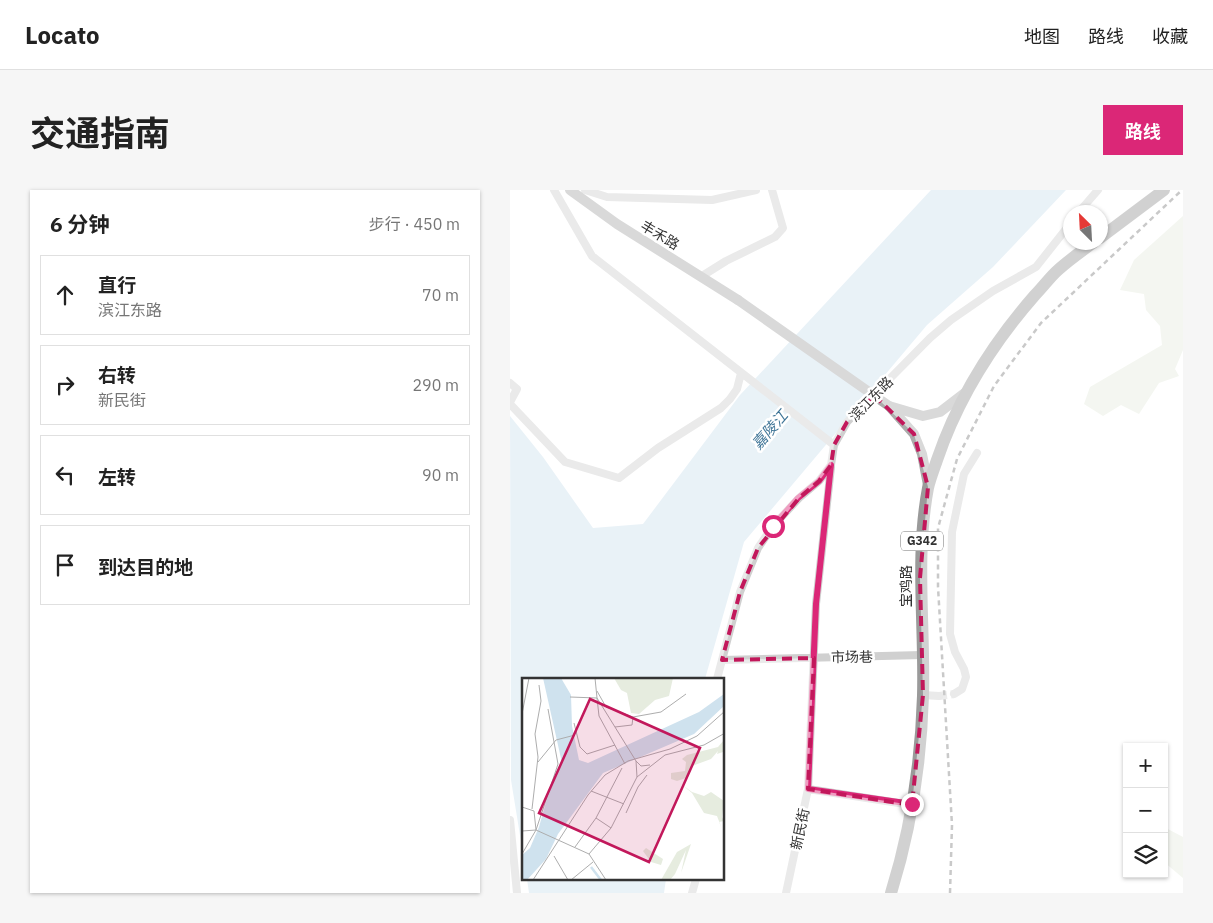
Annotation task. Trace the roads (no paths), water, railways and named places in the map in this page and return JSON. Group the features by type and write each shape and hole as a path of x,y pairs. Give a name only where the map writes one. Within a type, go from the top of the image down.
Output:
{"highway":[{"path":"1108,232 1164,190"},
{"name":"宝鸡路","path":"891,893 912,804 918,761 923,695 920,578 928,486 945,436 967,391 991,350 1024,308 1058,270 1084,250"}],"main road":[{"name":"丰禾路","path":"570,190 616,224 738,300 888,406"},
{"path":"888,406 923,416 940,412 967,391"},
{"path":"888,406 914,434 922,454 928,486"}],"street":[{"path":"554,190 592,256 831,443"},
{"path":"585,190 607,196 712,200 756,190"},
{"path":"702,276 726,261 775,237 783,228 772,190"},
{"path":"1086,205 1098,190"},
{"name":"滨江东路","path":"831,465 831,443 847,422 930,338 951,320 993,291 1036,267 1063,233"},
{"path":"510,383 517,389 511,407 566,462 619,478 658,448 721,408 738,389 743,375"},
{"path":"954,694 962,689 966,677 955,652 950,634 952,532 964,474 977,453"},
{"path":"717,678 740,592 758,548 773,526 798,498 819,481 831,465"},
{"name":"新民街","path":"786,893 808,789 816,604 831,465"},
{"name":"市场巷","path":"722,660 922,655"},
{"path":"923,695 939,696"},
{"path":"808,789 912,804"},
{"path":"510,820 517,893"},
{"path":"692,893 696,880"}],"water":[{"name":"嘉陵江","path":"931,190 1066,190 993,267 927,325 744,542 705,678 522,678 522,848 511,780 510,416 543,457 593,528 643,524 740,395"},
{"path":"527,880 666,880 664,893 529,893"}],"tunnel":[{"path":"939,696 954,694"}],"railway":[{"path":"950,893 952,825 938,587 938,528 957,459 994,386 1041,323 1182,190"}]}
